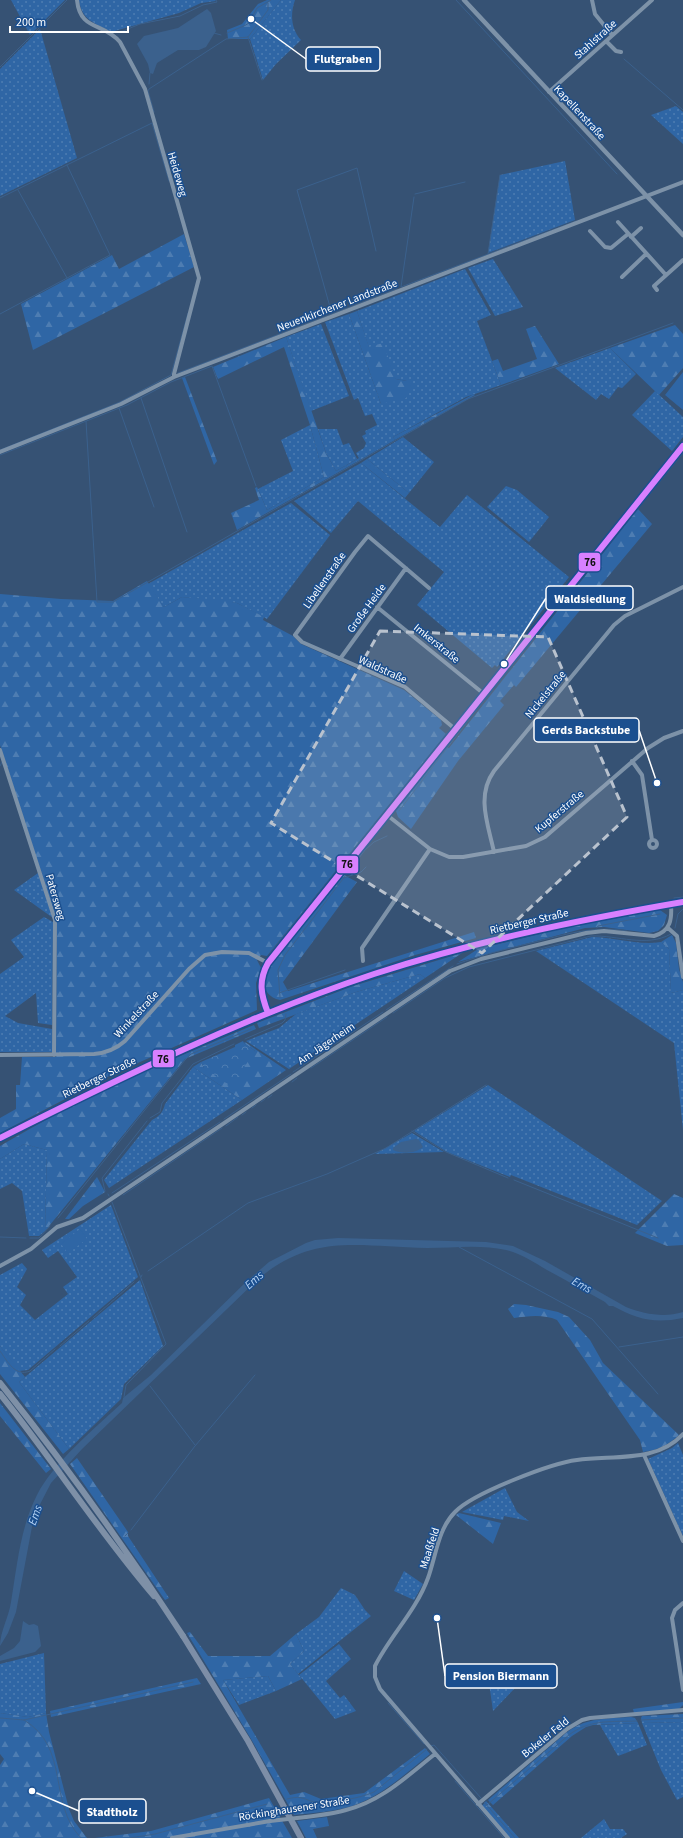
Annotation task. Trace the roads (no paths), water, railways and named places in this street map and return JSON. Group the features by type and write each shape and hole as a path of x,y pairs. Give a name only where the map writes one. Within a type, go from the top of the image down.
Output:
{"highway":[{"path":"0,1383 53,1451 70,1480"},
{"path":"0,1394 48,1456 70,1480 152,1587 183,1636"}],"main road":[{"name":"Rietberger Straße","path":"0,1138 143,1066 268,1013 368,976 499,938 573,921 683,902"},
{"name":"Rietberger Straße","path":"0,1142 50,1112"},
{"path":"183,1636 248,1741 301,1838"}],"street":[{"name":"Heideweg","path":"77,0 78,11 83,19 116,37 120,42 145,89 199,278 174,377"},
{"name":"Kapellenstraße","path":"464,0 683,235"},
{"path":"592,0 595,14 612,35"},
{"name":"Stahlstraße","path":"549,92 652,0"},
{"path":"606,41 616,50 621,52"},
{"name":"Neuenkirchener Landstraße","path":"0,452 121,404 174,377 683,182"},
{"path":"618,222 629,236 666,275"},
{"path":"590,231 605,247 611,248 641,228"},
{"path":"622,277 646,254"},
{"path":"657,290 654,286 683,260"},
{"path":"268,1013 261,993 260,983 263,969 683,446"},
{"name":"Libellenstraße","path":"296,636 355,552 368,536 406,568"},
{"path":"406,568 429,588"},
{"name":"Große Heide","path":"340,659 406,568"},
{"name":"Nickelstraße","path":"494,852 483,796 486,784 494,771 614,624 625,616 683,587"},
{"name":"Imkerstraße","path":"378,607 484,694"},
{"name":"Waldstraße","path":"296,636 302,642 405,688 455,729"},
{"name":"Kupferstraße","path":"387,815 430,848 440,854 455,858 526,846 545,837 632,761 664,738 683,731"},
{"name":"Patersweg","path":"0,750 55,920 54,1055"},
{"path":"632,761 642,775 652,840"},
{"path":"363,960 362,948 430,848"},
{"path":"671,904 672,916 668,928 677,936 683,977"},
{"name":"Am Jägerheim","path":"0,1266 31,1249 61,1224 83,1218 457,967 481,959 586,933 604,931 649,937 660,935 668,928"},
{"name":"Winkelstraße","path":"0,1055 100,1054 118,1046 192,965 205,955 222,952 249,954 268,963"},
{"name":"Maaßfeld","path":"435,1754 380,1689 374,1671 377,1662 416,1603 427,1580 445,1525 455,1512 470,1501 519,1477 576,1460 644,1455 657,1452 670,1445 683,1434"},
{"path":"644,1455 683,1541"},
{"path":"683,1603 675,1610 672,1618 683,1690"},
{"name":"Bokeler Feld","path":"478,1804 567,1729 582,1720 683,1710"},
{"path":"435,1754 508,1838"},
{"name":"Röckinghausener Straße","path":"172,1838 270,1821 347,1810 375,1799 390,1790 435,1754"}],"water":[{"path":"207,9 211,13 216,31 206,47 199,50 178,50 157,63 153,74 150,73 148,64 137,44 144,36 178,28"},
{"path":"416,1139 419,1140 423,1147 416,1151 408,1153 393,1150 393,1148 401,1142"},
{"name":"Ems","path":"338,1238 486,1242 513,1246 545,1261 626,1307 640,1312 661,1315 683,1312 683,1318 673,1320 654,1320 638,1317 613,1306 609,1306 605,1302 522,1256 511,1251 496,1248 427,1248 358,1245 317,1249 298,1255 278,1265 257,1280 82,1449 51,1483 34,1516 16,1612 8,1633 0,1646 1,1635 10,1608 23,1534 31,1508 37,1495 53,1471 75,1446 122,1403 123,1398 151,1375 247,1281 269,1262 306,1243 315,1240"},
{"path":"23,1621 29,1625 34,1624 38,1626 41,1646 35,1652 0,1661 0,1656 14,1648 20,1641"}],"waterway":[{"path":"0,67 67,0"},
{"path":"112,32 123,31 140,24 180,16 203,5 217,2 216,0"},
{"path":"227,33 249,23 257,8 271,0"},
{"path":"456,0 617,174"},
{"path":"154,112 148,91 149,89 226,39 248,37 268,10 268,3"},
{"path":"214,33 221,35"},
{"path":"248,37 262,80"},
{"path":"624,59 683,110"},
{"path":"149,84 150,73"},
{"path":"0,198 152,123 169,181"},
{"path":"0,314 110,255 67,165"},
{"path":"332,314 297,190 357,168 376,251"},
{"path":"488,254 500,175"},
{"path":"415,194 465,182"},
{"path":"18,190 67,278"},
{"path":"401,287 414,197"},
{"path":"401,287 576,221"},
{"path":"178,373 397,289"},
{"path":"0,450 120,402 171,375 188,313"},
{"path":"86,421 97,602 113,602 468,399 673,323"},
{"path":"0,455 127,405 171,382 212,366 256,486"},
{"path":"141,398 187,532"},
{"path":"119,408 154,507"},
{"path":"674,452 683,441"},
{"path":"399,811 502,676 683,453"},
{"path":"642,491 672,455"},
{"path":"596,549 624,515"},
{"path":"574,577 593,554"},
{"path":"558,596 571,580"},
{"path":"429,757 447,733"},
{"path":"378,820 426,760"},
{"path":"0,766 2,762"},
{"path":"270,953 374,824"},
{"path":"280,997 278,970 285,955 365,850 374,842 387,836"},
{"path":"344,878 361,872 366,867"},
{"path":"674,898 683,897"},
{"path":"675,928 678,914 683,909"},
{"path":"597,928 598,926 660,914"},
{"path":"457,964 503,950 579,932 603,929 627,931"},
{"path":"393,1013 445,978 469,967 591,936 642,941 661,938 671,934"},
{"path":"386,1010 453,966"},
{"path":"279,993 345,970"},
{"path":"335,1044 383,1012"},
{"path":"245,1039 282,1023 285,1020 286,1014"},
{"path":"311,1068 387,1017"},
{"path":"58,1218 191,1054 251,1029"},
{"path":"150,1118 160,1112 162,1103 193,1064 234,1044"},
{"path":"293,1072 332,1046"},
{"path":"224,1119 291,1074"},
{"path":"292,1082 297,1078"},
{"path":"148,1271 248,1203 327,1174 386,1148 486,1085"},
{"path":"268,1098 272,1095"},
{"path":"261,1102 265,1099"},
{"path":"252,1108 256,1105"},
{"path":"242,1115 246,1112"},
{"path":"226,1126 238,1117"},
{"path":"105,1191 102,1178 147,1121"},
{"path":"112,1193 220,1122"},
{"path":"123,1195 222,1128"},
{"path":"412,1131 446,1152 508,1178"},
{"path":"514,1180 658,1238"},
{"path":"112,1202 166,1344 126,1385 124,1397"},
{"path":"30,1238 39,1238 50,1226"},
{"path":"0,1237 26,1238"},
{"path":"459,1247 592,1319 658,1394"},
{"path":"93,1318 134,1282"},
{"path":"60,1346 89,1321"},
{"path":"619,1347 683,1337"},
{"path":"0,1351 12,1367 20,1372 25,1372 30,1371 55,1349"},
{"path":"131,1530 195,1446 255,1375"},
{"path":"150,1386 195,1445"},
{"path":"125,1536 128,1533"},
{"path":"0,1718 24,1720 193,1682"},
{"path":"388,1703 424,1744"},
{"path":"641,1720 683,1718"},
{"path":"24,1720 39,1732 48,1745 54,1760 64,1809 71,1824 81,1838"},
{"path":"487,1805 570,1734 578,1729 602,1722 637,1721"},
{"path":"431,1746 434,1745 481,1798"},
{"path":"287,1799 298,1797 314,1802 325,1802 361,1797 374,1792 427,1749"},
{"path":"455,1781 504,1838"},
{"path":"484,1802 515,1838"},
{"path":"130,1838 155,1834 267,1804"}],"place":[{"name":"Flutgraben","path":"251,19"},
{"name":"Waldsiedlung","path":"504,664"},
{"name":"Gerds Backstube","path":"657,783"},
{"name":"Pension Biermann","path":"437,1618"},
{"name":"Stadtholz","path":"32,1791"}]}
